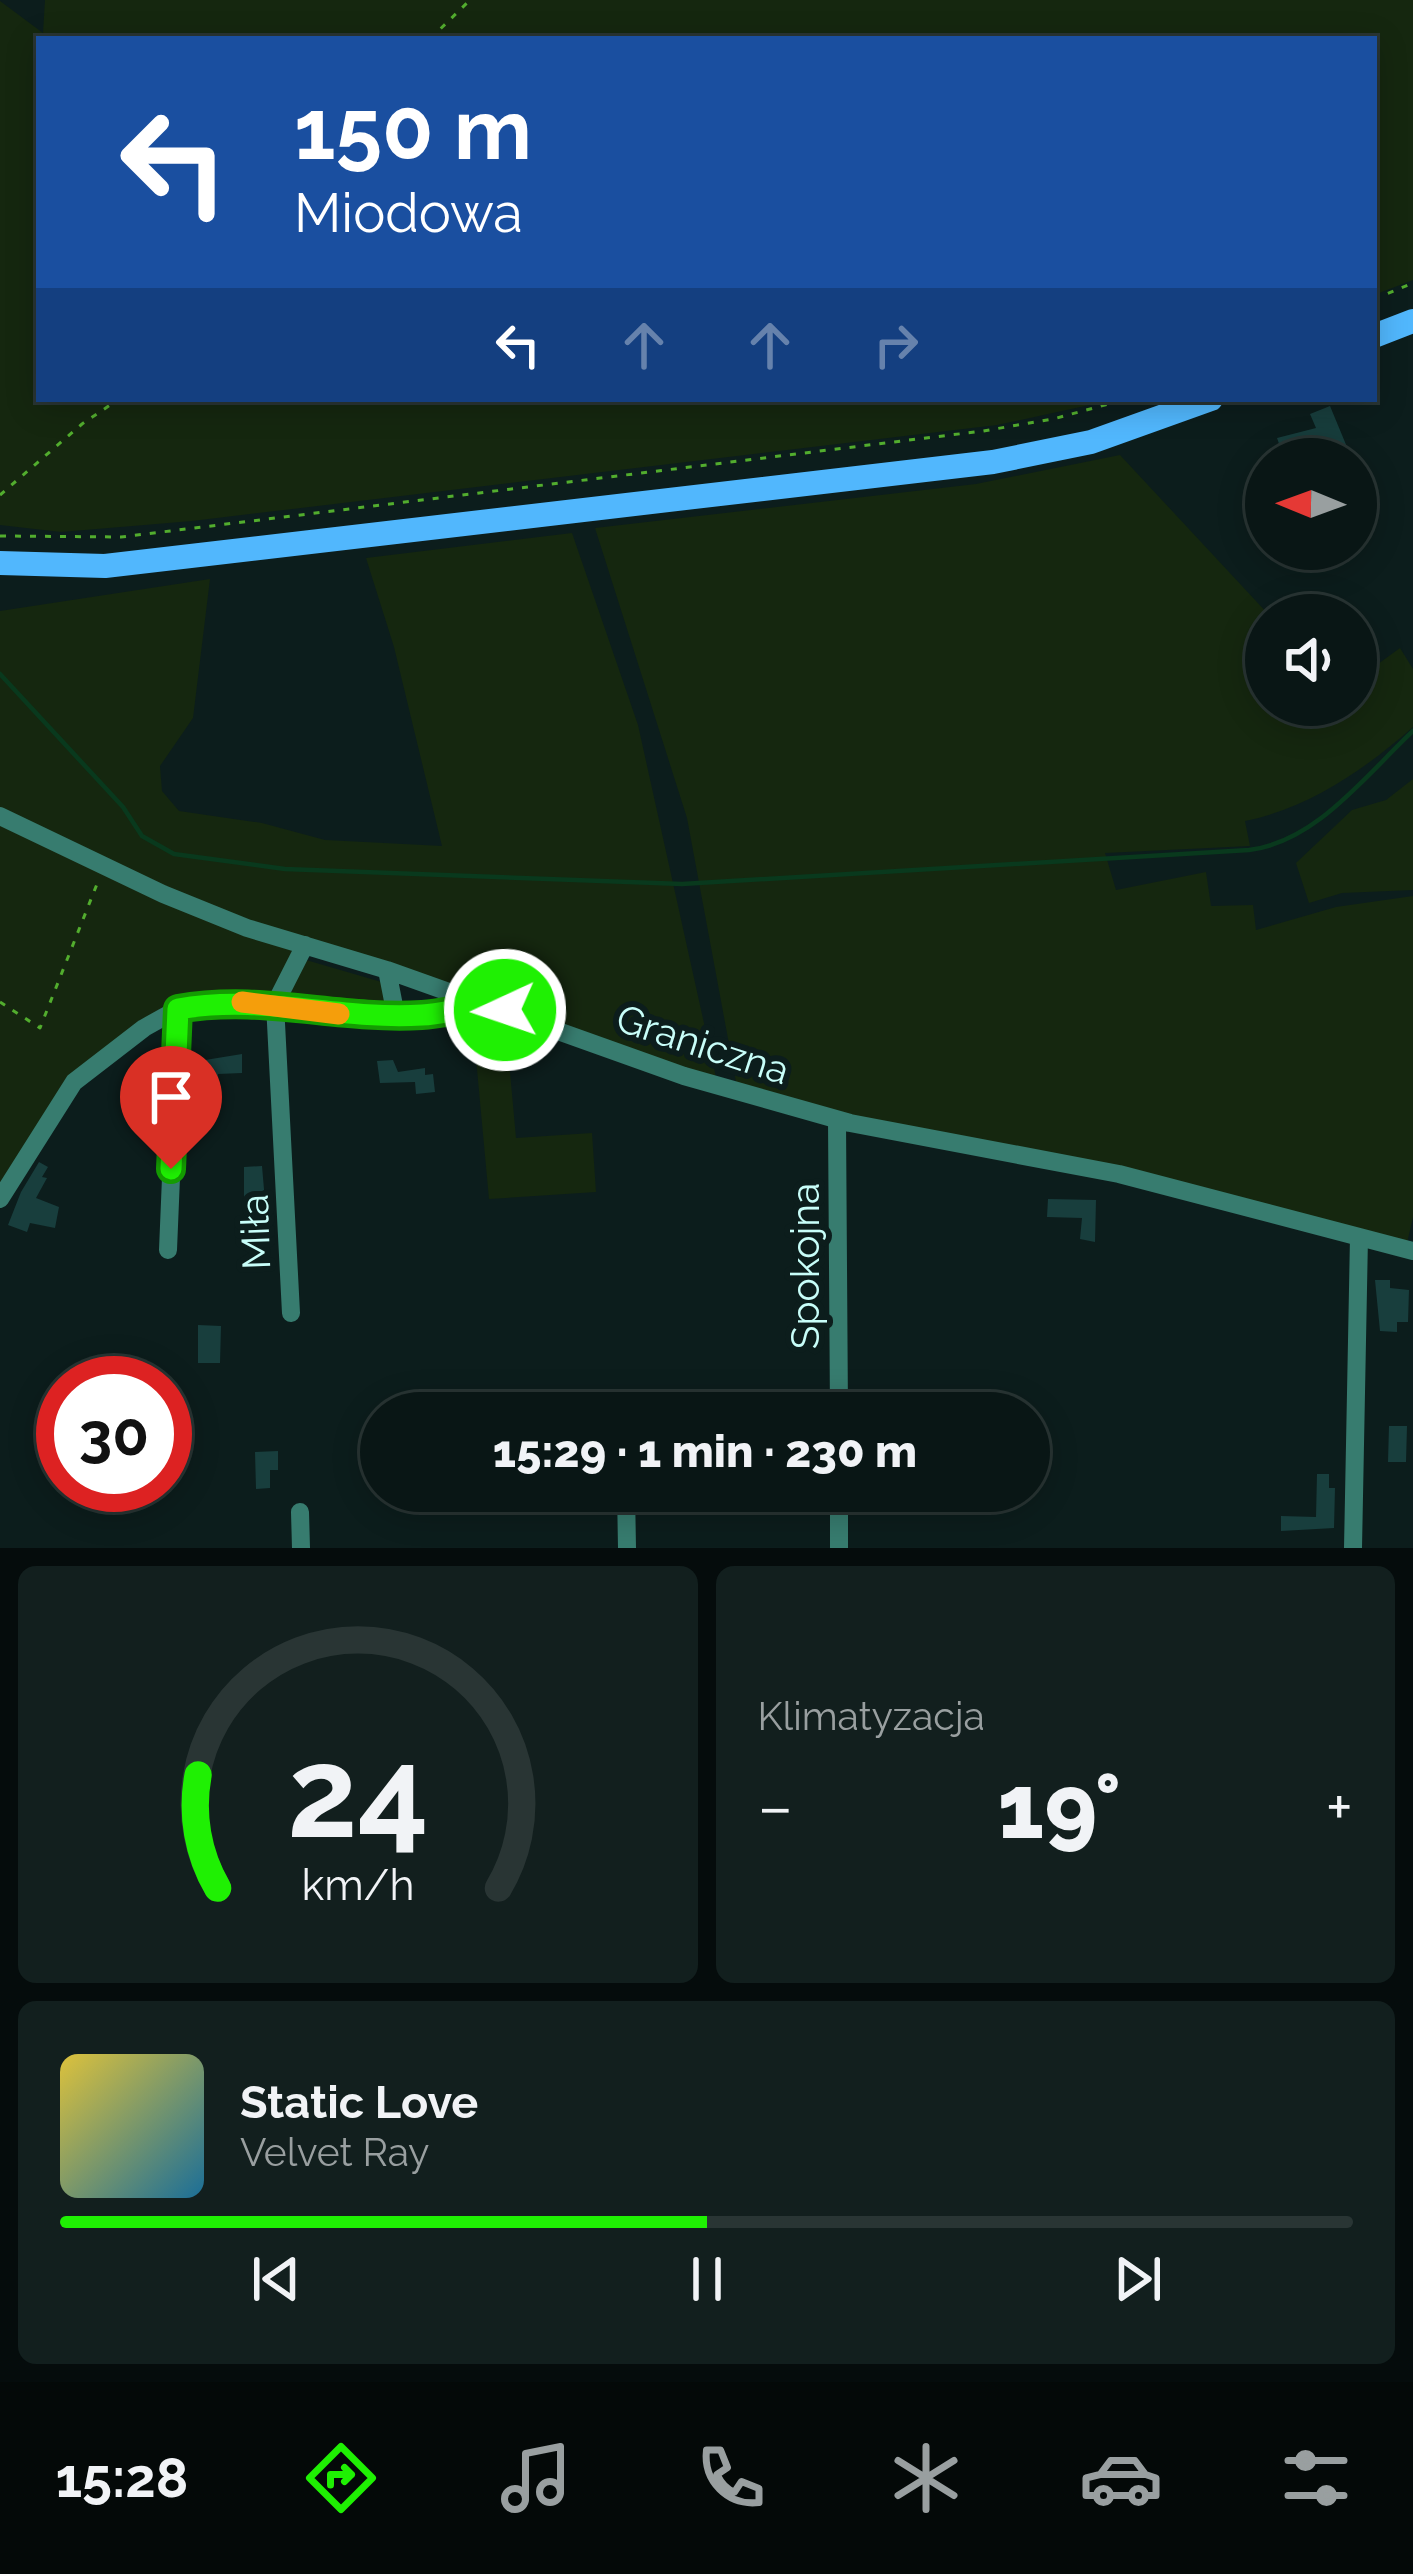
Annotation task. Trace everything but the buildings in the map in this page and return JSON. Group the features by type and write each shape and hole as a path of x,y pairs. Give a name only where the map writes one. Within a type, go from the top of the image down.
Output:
{"main road":[{"path":"1377,335 1413,321"},
{"path":"0,563 81,568 144,562 1022,457 1109,437 1203,402"}],"street":[{"name":"Graniczna","path":"0,816 247,928 387,970 656,1067 837,1120 1119,1174 1413,1251"},
{"path":"275,1004 305,945"},
{"path":"387,970 396,1016"},
{"path":"0,1199 74,1082 144,1028 178,1009 227,1000 396,1016 438,1014 484,1004"},
{"name":"Miła","path":"275,1004 291,1313"},
{"path":"168,1250 178,1009"},
{"name":"Spokojna","path":"837,1120 839,1392"},
{"path":"1353,1548 1359,1237"},
{"path":"300,1512 302,1548"},
{"path":"626,1512 626,1548"},
{"path":"839,1512 839,1548"}],"path":[{"path":"433,36 470,0"},
{"path":"1377,298 1413,283"},
{"path":"0,495 115,402"},
{"path":"0,536 121,537 392,507 983,431 1115,402"},
{"path":"0,1002 40,1028 104,866"}],"green space":[{"path":"45,0 1413,0 1413,280 1377,294 1377,36 36,36 36,402 1103,402 997,425 192,521 61,532 0,525 0,1 43,33"},
{"path":"1120,455 1249,594 1245,594 1245,726 1377,726 1377,665 1400,648 1413,669 1413,727 1335,785 1291,807 1245,821 1250,846 1105,853 1116,890 1206,872 1211,906 1253,905 1256,930 1336,907 1413,896 1413,1217 1407,1243 737,1087 687,818 595,528 976,484"},
{"path":"572,533 638,725 717,1082 210,907 0,810 0,611 210,579 193,718 160,766 162,791 179,811 262,823 325,840 442,846 394,647 366,558"},
{"path":"1413,779 1413,890 1342,893 1309,903 1296,863 1352,810 1386,800"},
{"path":"0,820 295,948 275,997 229,997 103,1051 0,1190"},
{"path":"306,960 385,983 392,1011 283,999"},
{"path":"472,1015 505,1017 516,1138 592,1133 596,1192 489,1199"}],"waterway":[{"path":"0,674 123,807 142,836 174,854 285,869 682,884 1249,850 1273,844 1318,821 1413,731"}],"slow traffic":[{"path":"242,1002 339,1014"}],"route":[{"path":"171,1169 178,1009 227,1000 373,1016 438,1014 484,1004 505,1010"}]}
